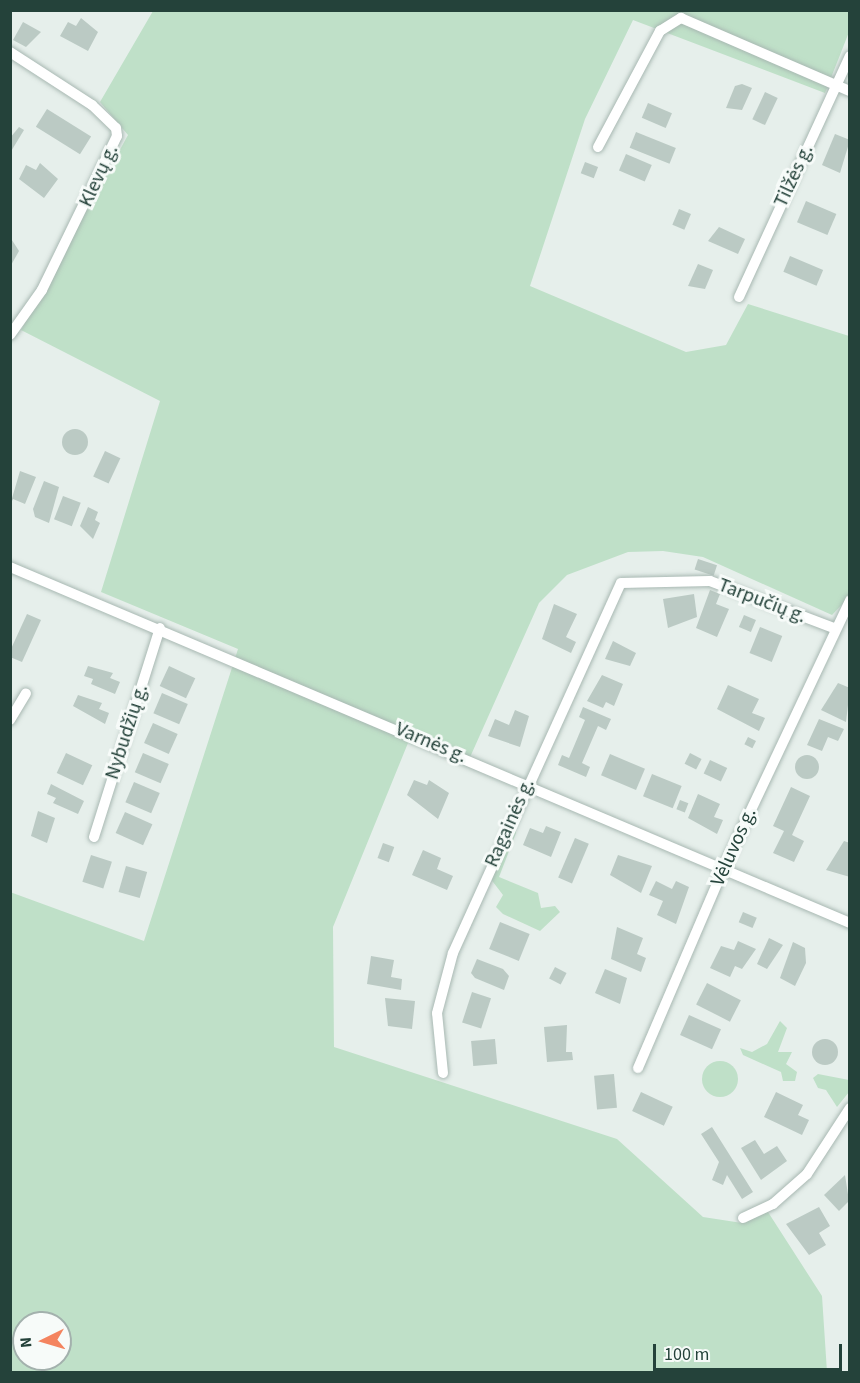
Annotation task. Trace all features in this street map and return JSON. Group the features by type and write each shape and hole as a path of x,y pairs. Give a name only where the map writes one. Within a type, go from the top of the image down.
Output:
{"street":[{"path":"598,147 660,31 681,18 849,91"},
{"name":"Klevų g.","path":"10,52 92,105 116,128 117,136 42,290 10,335"},
{"name":"Tilžės g.","path":"740,297 849,56"},
{"name":"Varnės g.","path":"10,567 527,783 849,923"},
{"name":"Tarpučių g.","path":"621,584 711,581 834,628"},
{"name":"Ragainės g.","path":"443,1073 438,1042 442,990 527,783 621,584"},
{"path":"834,628 849,600"},
{"name":"Nybudžių g.","path":"94,837 160,628"},
{"name":"Vėluvos g.","path":"638,1068 724,867 834,628"},
{"path":"10,720 26,693"},
{"path":"743,1218 773,1204 807,1174 849,1108"}],"green space":[{"path":"153,11 849,11 849,32 825,93 633,20 585,119 530,286 686,352 726,345 748,304 849,336 849,597 832,615 703,557 663,551 628,552 567,575 539,603 467,764 408,743 333,927 334,1047 617,1139 703,1217 742,1223 768,1212 822,1296 827,1372 11,1372 10,892 144,941 238,649 101,592 160,401 21,330 128,135 100,102"},
{"path":"516,819 516,833 499,877 538,893 541,908 555,906 560,912 540,931 503,914 496,907 503,895 490,878"},
{"path":"780,1021 787,1028 778,1052 792,1052 786,1064 797,1072 795,1081 783,1081 781,1072 743,1055 740,1048 752,1052 767,1044"},
{"path":"720,1061 733,1066 738,1079 733,1092 720,1097 707,1092 702,1079 707,1066"},
{"path":"818,1074 849,1080 849,1092 837,1107 826,1090 818,1088 813,1078"}],"building":[{"path":"81,18 98,32 88,51 60,36 68,22 76,26"},
{"path":"23,22 41,32 26,47 13,40"},
{"path":"742,84 752,88 742,110 726,108 735,86"},
{"path":"765,92 778,98 765,125 752,119"},
{"path":"648,103 672,113 666,128 642,118"},
{"path":"47,109 91,137 80,154 36,127"},
{"path":"19,127 24,130 10,153 10,138"},
{"path":"636,132 676,148 670,164 630,148"},
{"path":"835,134 850,140 840,173 822,165"},
{"path":"626,154 652,165 645,182 619,171"},
{"path":"585,162 598,167 594,178 581,173"},
{"path":"40,163 58,179 44,198 19,179 26,165 36,170"},
{"path":"806,201 836,214 827,235 797,222"},
{"path":"679,209 691,214 684,230 672,225"},
{"path":"719,227 745,239 738,254 708,241"},
{"path":"10,237 19,251 10,267"},
{"path":"790,256 823,270 816,286 783,272"},
{"path":"698,264 713,270 705,289 688,286"},
{"path":"75,429 84,433 88,442 84,451 75,455 66,451 62,442 66,433"},
{"path":"105,451 120,458 109,484 93,476"},
{"path":"20,471 36,477 25,504 13,499 10,505"},
{"path":"44,481 59,487 49,523 35,517 33,509"},
{"path":"63,496 81,503 72,526 54,519"},
{"path":"88,507 98,512 95,520 100,523 93,539 80,526"},
{"path":"698,559 717,565 714,576 695,569"},
{"path":"710,590 720,594 716,604 729,609 717,637 696,628"},
{"path":"694,594 697,617 668,628 663,599"},
{"path":"554,604 577,614 566,637 576,642 571,653 542,639"},
{"path":"27,614 41,620 22,662 10,657 10,651"},
{"path":"744,615 756,620 751,632 739,627"},
{"path":"760,627 782,636 772,662 750,653"},
{"path":"613,641 636,653 630,666 605,659"},
{"path":"88,666 113,673 110,678 120,682 115,694 91,684 93,679 84,676"},
{"path":"169,666 195,678 186,698 160,686"},
{"path":"602,675 623,684 614,706 606,702 603,708 587,701"},
{"path":"838,683 850,688 846,722 821,710"},
{"path":"728,685 759,699 752,713 765,718 759,731 717,709"},
{"path":"162,693 188,704 179,724 153,713"},
{"path":"78,695 102,703 99,709 109,713 105,724 73,706"},
{"path":"583,707 611,719 606,730 598,726 582,763 590,767 586,777 558,765 562,755 569,758 585,720 579,717"},
{"path":"515,710 529,716 520,747 488,736 495,719 509,725"},
{"path":"819,719 844,729 838,741 828,737 822,751 807,745"},
{"path":"153,723 178,734 169,754 144,743"},
{"path":"748,737 756,741 752,748 744,744"},
{"path":"66,753 92,765 83,785 57,773"},
{"path":"143,753 169,764 161,783 135,772"},
{"path":"690,753 702,759 696,770 685,764"},
{"path":"610,754 645,769 636,790 601,775"},
{"path":"807,755 812,756 818,762 818,772 812,778 807,779 802,778 796,772 795,767 796,762 802,756"},
{"path":"710,760 727,768 721,782 704,774"},
{"path":"652,774 682,786 673,808 643,796"},
{"path":"414,780 427,785 429,780 449,793 438,819 407,795"},
{"path":"134,782 160,793 151,813 125,802"},
{"path":"51,784 84,801 78,814 53,803 56,798 47,794"},
{"path":"791,787 810,796 792,835 804,841 794,862 773,853 784,831 773,826"},
{"path":"698,794 720,804 714,817 723,820 717,834 688,818"},
{"path":"680,800 688,803 685,813 676,809"},
{"path":"38,811 55,818 47,843 31,836"},
{"path":"125,812 152,824 143,845 116,833"},
{"path":"546,826 561,832 551,857 523,845 530,828 543,833"},
{"path":"575,838 589,844 572,883 558,878"},
{"path":"844,841 850,843 850,877 826,870"},
{"path":"383,843 394,847 389,862 378,858"},
{"path":"423,850 441,858 437,869 453,876 447,890 412,875"},
{"path":"91,855 112,862 103,888 82,882"},
{"path":"618,855 652,866 641,893 610,875"},
{"path":"126,866 147,872 140,898 119,892"},
{"path":"656,881 672,889 676,881 689,887 676,924 657,915 663,901 649,895"},
{"path":"743,912 757,918 753,928 739,922"},
{"path":"500,922 530,934 519,961 489,949"},
{"path":"617,927 643,938 637,954 646,958 641,972 611,959"},
{"path":"769,938 783,945 767,969 757,964"},
{"path":"738,941 756,949 742,969 735,966 730,977 710,968 721,946 734,950"},
{"path":"793,942 805,948 806,963 795,986 780,978"},
{"path":"371,956 394,960 391,977 402,979 401,990 367,984"},
{"path":"477,959 503,969 509,976 504,990 475,978 471,973"},
{"path":"555,967 567,973 561,984 549,979"},
{"path":"605,969 627,978 620,1004 595,993"},
{"path":"707,983 741,1000 730,1022 696,1004"},
{"path":"472,992 491,998 481,1029 462,1022"},
{"path":"385,998 415,1001 412,1029 388,1026"},
{"path":"689,1015 721,1029 712,1049 680,1035"},
{"path":"567,1025 566,1052 572,1052 573,1060 547,1062 544,1027"},
{"path":"495,1039 497,1064 473,1066 471,1041"},
{"path":"825,1039 834,1043 838,1052 834,1061 825,1065 816,1061 812,1052 816,1043"},
{"path":"614,1074 617,1108 597,1110 594,1076"},
{"path":"641,1092 673,1107 664,1126 632,1111"},
{"path":"776,1092 803,1105 798,1115 809,1120 802,1135 764,1117"},
{"path":"712,1127 753,1192 742,1199 727,1175 723,1185 712,1180 719,1162 701,1134"},
{"path":"755,1140 764,1154 777,1146 787,1161 761,1180 741,1148"},
{"path":"845,1175 849,1201 839,1211 824,1195"},
{"path":"819,1207 830,1226 819,1233 826,1245 809,1255 786,1224"}]}
